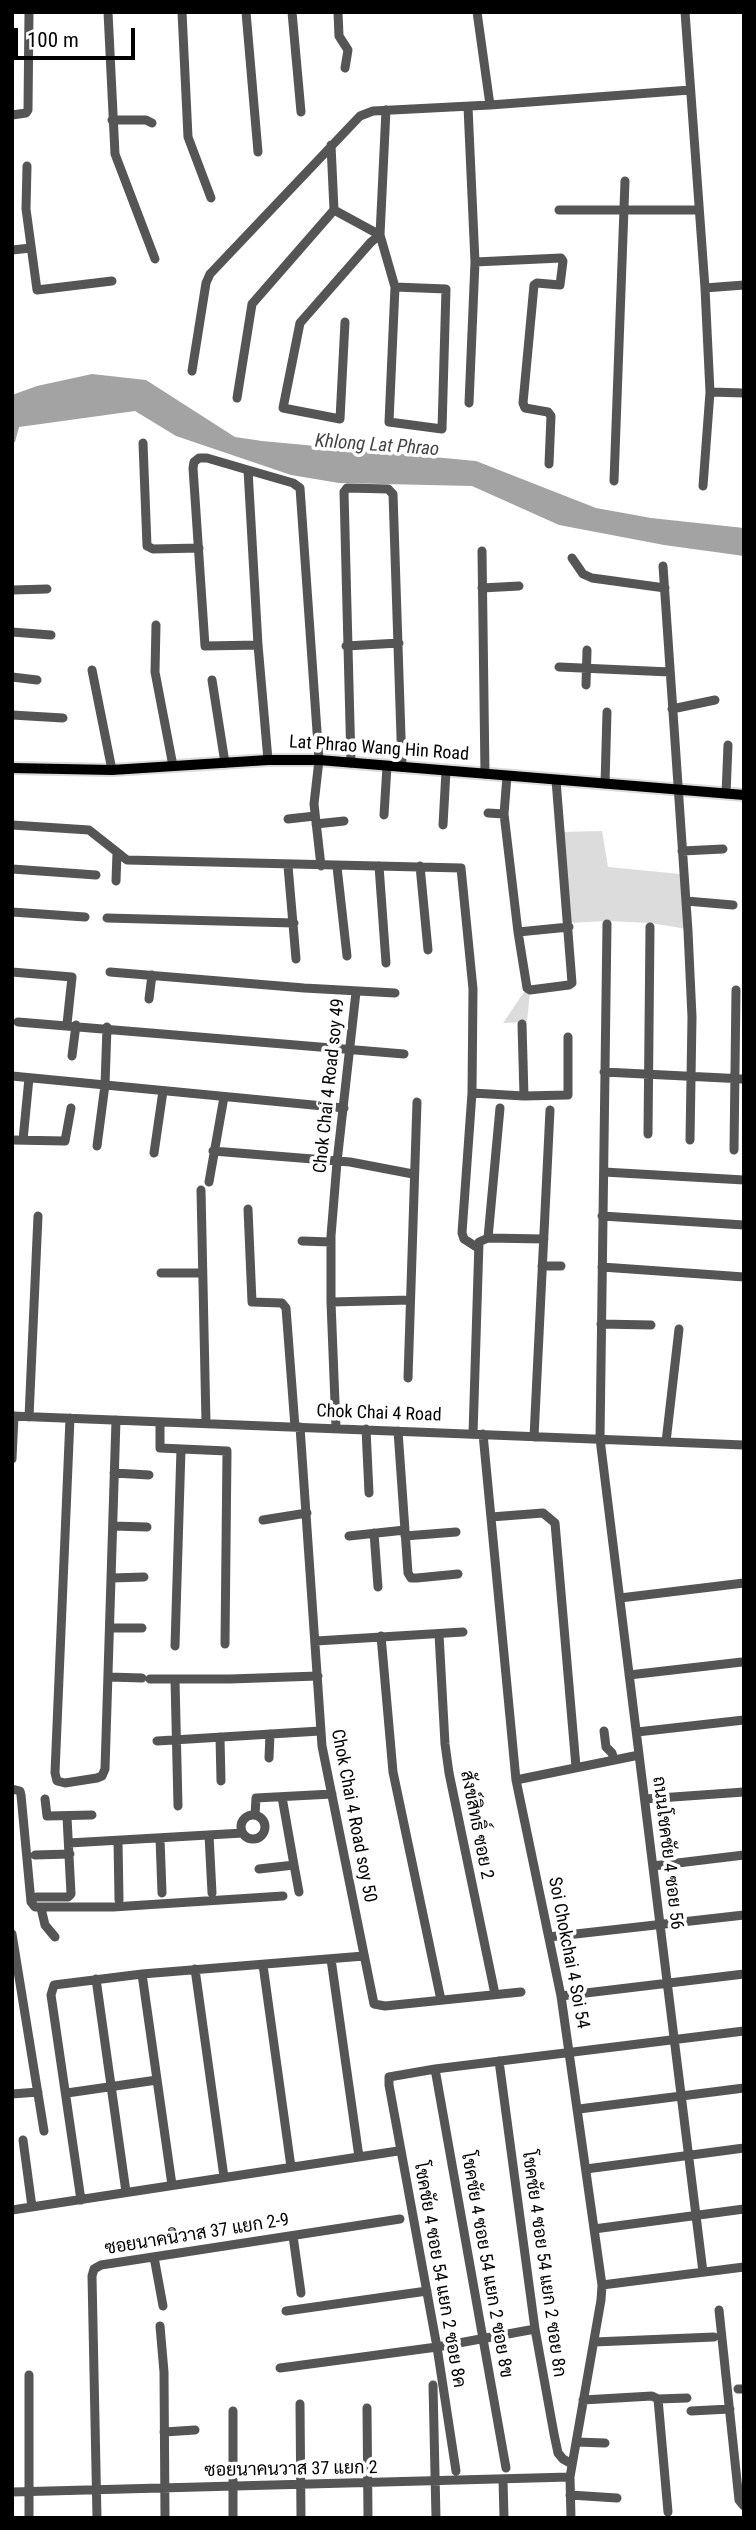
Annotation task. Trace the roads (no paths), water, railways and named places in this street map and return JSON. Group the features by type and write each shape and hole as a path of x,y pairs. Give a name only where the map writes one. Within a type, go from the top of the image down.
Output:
{"main road":[{"name":"Lat Phrao Wang Hin Road","path":"12,768 112,770 268,760 319,761 744,795"}],"street":[{"path":"12,115 26,113 28,110 29,12"},
{"path":"108,12 115,155 155,259"},
{"path":"182,12 188,137 211,198"},
{"path":"246,12 258,152"},
{"path":"292,12 301,112"},
{"path":"338,12 339,36 348,50 345,68"},
{"path":"477,12 490,105"},
{"path":"685,12 710,392 703,486"},
{"path":"192,370 207,278 360,116 373,111 468,107 690,90"},
{"path":"468,107 475,262 469,403"},
{"path":"386,110 380,235 395,287 389,422 442,429 446,289 395,287"},
{"path":"112,120 146,120 152,123"},
{"path":"237,398 252,304 334,210 331,145"},
{"path":"27,166 26,209 38,291 112,281"},
{"path":"614,481 625,181"},
{"path":"334,210 380,235"},
{"path":"559,210 698,210"},
{"path":"345,322 340,419 284,408 300,323 380,235"},
{"path":"12,250 31,248"},
{"path":"475,262 561,258 563,261 560,285 534,285 523,402 525,408 548,412 551,416 549,464"},
{"path":"705,288 744,285"},
{"path":"710,392 744,393"},
{"path":"143,443 147,546 153,550 199,548"},
{"path":"258,645 205,646 194,462 203,457 298,485 302,495 319,761 314,804 321,866"},
{"path":"248,470 268,760"},
{"path":"351,763 346,646 345,490 388,489 393,494 402,767"},
{"path":"482,551 485,774"},
{"path":"572,558 583,574 592,579 664,588"},
{"path":"663,566 692,1017 690,1140"},
{"path":"482,588 519,586"},
{"path":"12,590 47,589"},
{"path":"156,625 155,672 173,766"},
{"path":"12,632 51,635"},
{"path":"346,646 399,643"},
{"path":"586,685 587,650"},
{"path":"559,667 670,672"},
{"path":"92,670 112,770"},
{"path":"12,677 37,680"},
{"path":"212,680 225,763"},
{"path":"672,709 715,700"},
{"path":"605,784 607,712"},
{"path":"12,715 63,718"},
{"path":"726,793 728,745"},
{"path":"384,816 387,766"},
{"path":"443,825 446,771"},
{"path":"506,776 504,814 518,932 527,988 530,990 571,984 569,927 556,780"},
{"path":"488,813 504,814"},
{"path":"288,819 344,821"},
{"path":"12,825 89,830 95,832 127,860 288,866 461,868 472,989 472,1093 462,1233 464,1239 478,1248 479,1242 488,1238 544,1239"},
{"path":"682,851 723,849"},
{"path":"116,881 117,853"},
{"path":"288,866 296,959"},
{"path":"379,866 386,963"},
{"path":"420,866 428,950"},
{"path":"337,867 347,956"},
{"path":"12,869 96,875"},
{"path":"686,901 733,905"},
{"path":"12,912 85,917"},
{"path":"107,918 294,923"},
{"name":"ถนนโชคชัย 4 ซอย 56","path":"607,924 600,1438 703,2272"},
{"path":"648,1134 650,926"},
{"path":"518,932 569,927"},
{"path":"12,972 72,977 72,1056"},
{"name":"Chok Chai 4 Road soy 49","path":"110,972 356,992 331,1242 336,1428"},
{"path":"149,999 152,975"},
{"path":"734,1150 739,1079 736,990"},
{"path":"356,992 395,993"},
{"path":"18,1022 71,1024 404,1054"},
{"path":"522,1024 524,1096"},
{"path":"97,1146 105,1085 107,1027"},
{"path":"472,1093 568,1095 568,1037"},
{"path":"604,1072 739,1079"},
{"path":"12,1076 344,1108"},
{"path":"23,1140 29,1078"},
{"path":"154,1153 163,1091"},
{"path":"209,1182 223,1097"},
{"path":"408,1378 417,1102"},
{"path":"12,1140 65,1141 71,1108"},
{"path":"488,1238 500,1108"},
{"path":"534,1437 550,1110"},
{"path":"213,1151 337,1162 413,1174"},
{"path":"604,1172 744,1180"},
{"path":"201,1190 206,1423"},
{"name":"Chok Chai 4 Road soy 50","path":"248,1209 252,1302 282,1303 286,1308 307,1513 320,1731 372,2000 376,2006 495,1994"},
{"path":"29,1416 38,1216"},
{"path":"602,1216 744,1225"},
{"path":"302,1241 331,1242"},
{"name":"Soi Chokchai 4 Soi 54","path":"478,1248 478,1434 491,1517 516,1780 561,1996 602,2285 569,2477 570,2518"},
{"path":"542,1266 561,1266"},
{"path":"602,1267 744,1277"},
{"path":"161,1273 202,1273"},
{"path":"331,1302 410,1300"},
{"path":"601,1324 651,1325"},
{"path":"666,1442 679,1329"},
{"path":"12,1459 13,1416"},
{"name":"Chok Chai 4 Road","path":"13,1416 744,1445"},
{"path":"71,1418 55,1773 57,1781 65,1783 102,1776 105,1769 116,1420"},
{"path":"160,1422 160,1448 225,1449 228,1453 225,1644"},
{"path":"366,1429 369,1493"},
{"path":"397,1431 408,1573 411,1577 458,1574"},
{"path":"175,1647 181,1449"},
{"path":"114,1474 149,1475"},
{"path":"263,1520 307,1513"},
{"path":"491,1517 543,1513 555,1522 576,1767"},
{"path":"113,1526 147,1527"},
{"path":"349,1536 456,1532"},
{"path":"374,1533 378,1587"},
{"path":"112,1578 144,1577"},
{"path":"620,1598 744,1583"},
{"path":"111,1628 142,1628"},
{"path":"316,1641 463,1632"},
{"name":"สังข์สิทธิ์ ซอย 2","path":"439,1634 449,1773 495,1994"},
{"path":"381,1636 392,1764 441,2000"},
{"path":"629,1675 742,1662"},
{"path":"108,1677 175,1680 318,1676"},
{"path":"175,1680 178,1806"},
{"path":"636,1732 744,1720"},
{"path":"157,1741 320,1731"},
{"path":"604,1731 606,1747 614,1760"},
{"path":"269,1758 270,1734"},
{"path":"220,1737 221,1782"},
{"path":"516,1780 639,1755"},
{"path":"12,1789 20,1791 21,1795 31,1902 113,1907 283,1896"},
{"path":"645,1799 744,1792"},
{"path":"255,1815 256,1798 332,1794"},
{"path":"282,1797 299,1892"},
{"path":"45,1799 47,1816 92,1815"},
{"path":"69,1843 243,1833 252,1839 262,1834 264,1822 255,1815 248,1816 241,1826 243,1833"},
{"path":"38,1904 71,1894 67,1816"},
{"path":"209,1835 212,1893"},
{"path":"160,1838 162,1894"},
{"path":"118,1841 119,1900"},
{"path":"36,1855 70,1854"},
{"path":"653,1867 744,1855"},
{"path":"259,1868 294,1865"},
{"path":"38,1904 45,1926 55,1937"},
{"path":"549,1937 744,1915"},
{"path":"12,1934 44,2131"},
{"path":"81,2200 51,1995 54,1985 195,1969 364,1956"},
{"path":"331,1959 359,2157"},
{"path":"263,1965 291,2167"},
{"path":"195,1969 224,2177"},
{"path":"142,1974 172,2185"},
{"path":"561,1996 744,1974"},
{"path":"96,1979 126,2192"},
{"path":"495,1994 521,1992"},
{"path":"435,2069 744,2031"},
{"name":"โชคชัย 4 ซอย 54 แยก 2 ซอย 8ก","path":"499,2061 535,2329 558,2453 572,2464"},
{"name":"โชคชัย 4 ซอย 54 แยก 2 ซอย 8ค","path":"435,2069 391,2076 389,2085 437,2347 456,2471"},
{"name":"โชคชัย 4 ซอย 54 แยก 2 ซอย 8ข","path":"435,2069 506,2468"},
{"path":"67,2093 157,2080"},
{"path":"579,2109 744,2088"},
{"path":"12,2095 38,2092"},
{"path":"23,2140 32,2207"},
{"path":"586,2169 744,2148"},
{"path":"12,2210 398,2151"},
{"path":"594,2229 744,2209"},
{"name":"ซอยนาคนิวาส 37 แยก 2-9","path":"97,2518 94,2269 101,2265 400,2219"},
{"path":"293,2236 301,2292"},
{"path":"94,2256 94,2269"},
{"path":"154,2257 163,2306"},
{"path":"602,2285 744,2267"},
{"path":"286,2311 426,2291"},
{"path":"719,2310 739,2500 744,2506"},
{"path":"160,2326 164,2372 166,2518"},
{"path":"280,2368 437,2347 535,2329"},
{"path":"594,2342 714,2337"},
{"path":"29,2375 29,2518"},
{"path":"433,2385 436,2518"},
{"path":"583,2400 652,2396 657,2399 687,2398"},
{"path":"657,2399 668,2512"},
{"path":"300,2404 301,2518"},
{"path":"367,2408 368,2518"},
{"path":"691,2411 730,2409"},
{"path":"233,2411 233,2518"},
{"path":"164,2432 195,2430"},
{"path":"576,2442 605,2443"},
{"name":"ซอยนาคนวาส 37 แยก 2","path":"12,2492 569,2477"},
{"path":"503,2479 504,2518"},
{"path":"570,2495 617,2498"}],"water label":[{"name":"Khlong Lat Phrao","path":"377,446"}]}
